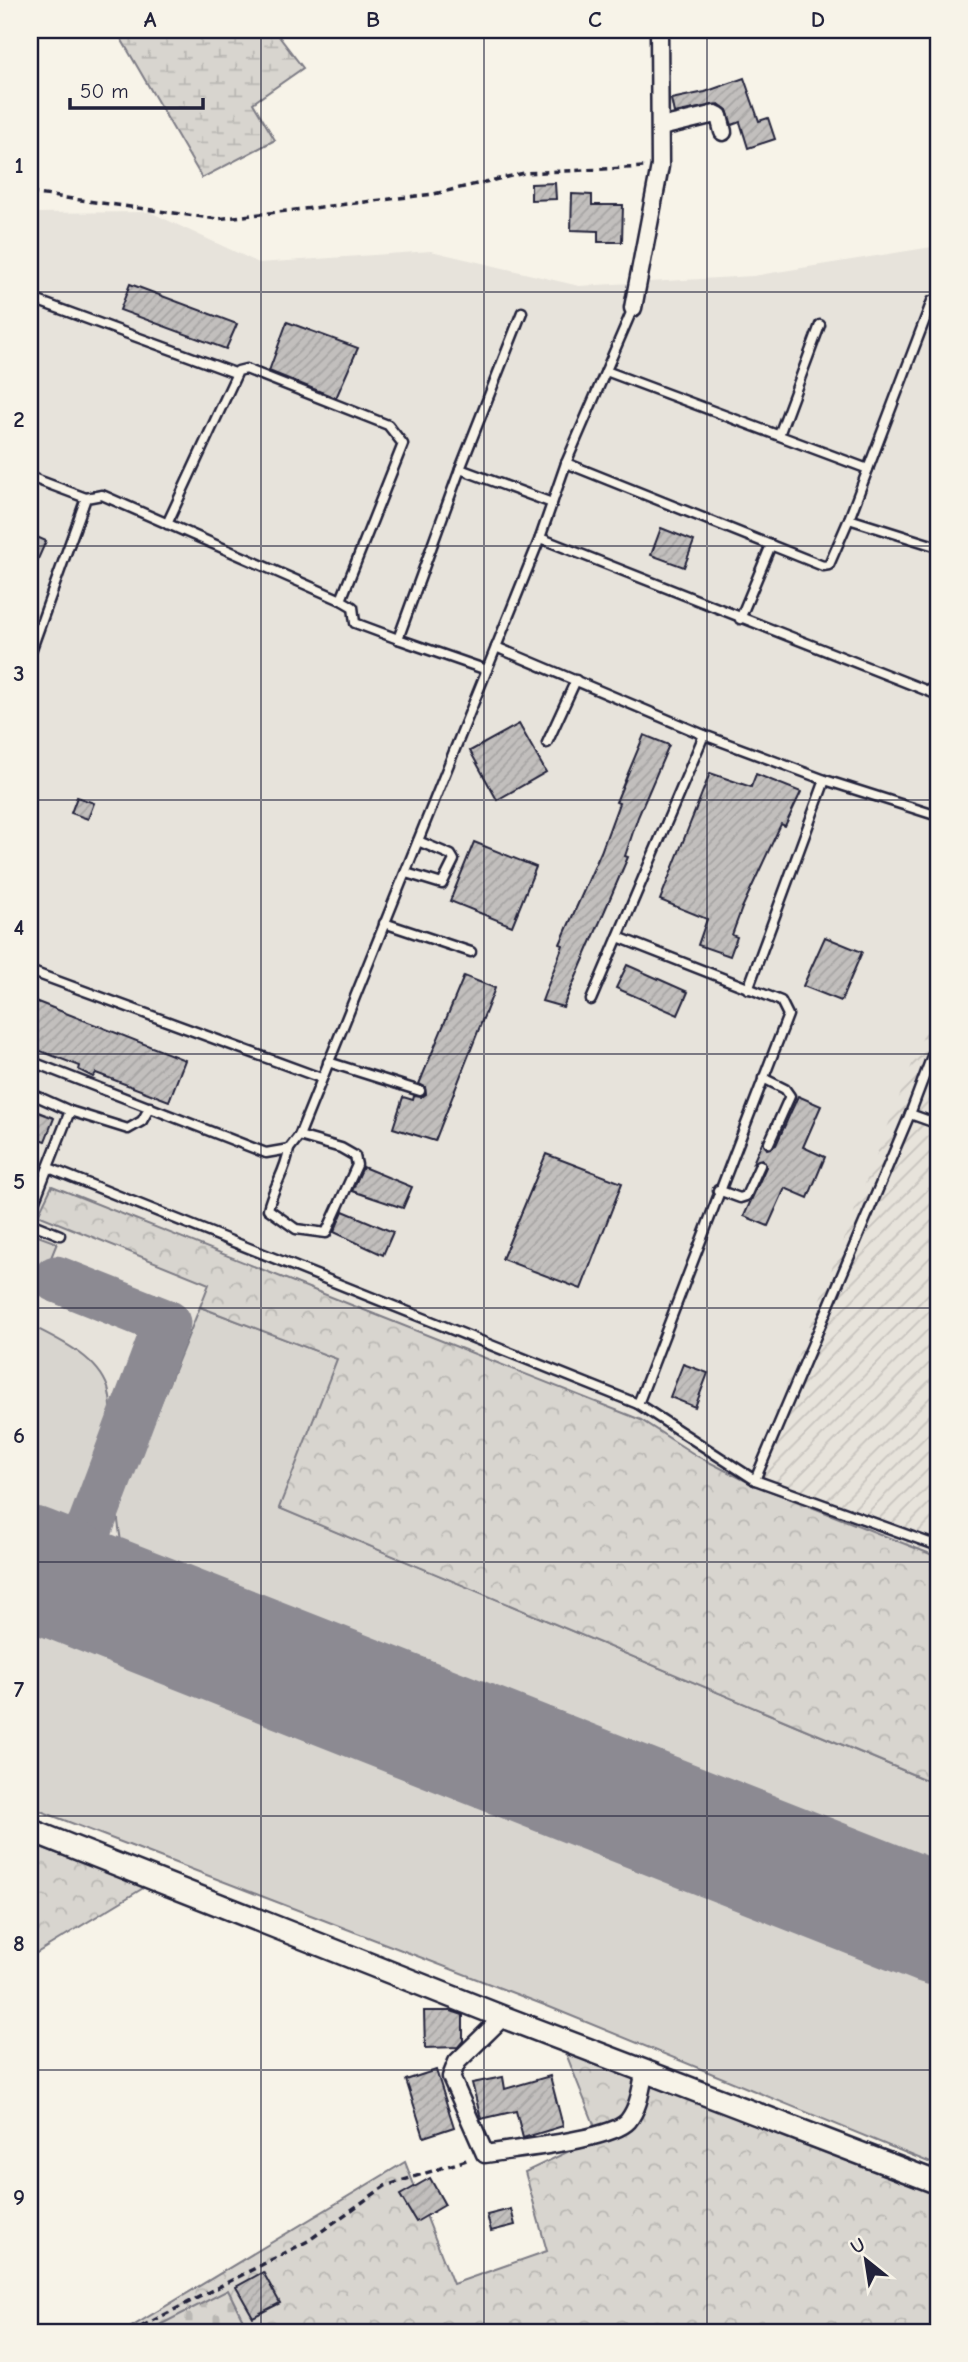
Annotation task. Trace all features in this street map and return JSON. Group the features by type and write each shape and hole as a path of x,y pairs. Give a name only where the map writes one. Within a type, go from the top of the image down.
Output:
{"street":[{"path":"633,308 660,166 659,30"},
{"path":"661,127 715,114 719,116 723,132"},
{"path":"30,1830 503,2017 938,2183"},
{"path":"503,2017 457,2062 451,2077 485,2154 604,2134 627,2122 639,2102 645,2070"}],"lane":[{"path":"30,298 235,373 246,369 388,425 403,444 341,600"},
{"path":"566,463 823,566 829,565 932,301"},
{"path":"299,1136 355,1156 357,1165 326,1233 296,1229 268,1209 272,1195 287,1167 289,1149 299,1136 406,873 540,538 566,463 633,308"},
{"path":"398,639 460,469 522,312"},
{"path":"779,435 820,325"},
{"path":"606,371 868,470"},
{"path":"167,524 235,373"},
{"path":"460,469 552,503"},
{"path":"30,477 86,498 102,495 341,600 353,607 355,623 487,670"},
{"path":"30,654 86,498"},
{"path":"849,519 938,547"},
{"path":"540,538 938,695"},
{"path":"740,619 771,545"},
{"path":"496,647 704,735 825,780 938,816"},
{"path":"547,743 576,680"},
{"path":"591,1000 704,735"},
{"path":"748,989 825,780"},
{"path":"406,873 442,884 454,860 451,855 418,841"},
{"path":"384,923 471,952"},
{"path":"618,937 781,1001 788,1015 718,1190 638,1404"},
{"path":"30,971 321,1078"},
{"path":"755,1480 911,1114 938,1040"},
{"path":"30,1062 266,1153 289,1149"},
{"path":"328,1062 420,1091"},
{"path":"763,1078 785,1089 790,1096 769,1143"},
{"path":"30,1089 33,1094 70,1111 128,1129 142,1121 150,1107"},
{"path":"30,1213 70,1111"},
{"path":"911,1114 938,1124"},
{"path":"718,1190 740,1198 746,1196 760,1166"},
{"path":"49,1168 638,1404 755,1480 938,1546"},
{"path":"30,1223 60,1235"}],"path":[{"path":"30,193 217,219 434,194 524,173 660,166"},
{"path":"30,1867 30,1875"},
{"path":"131,2332 308,2241 386,2186 485,2154"}],"shaded area":[{"path":"150,212 259,263 431,251 579,286 753,276 938,246 938,2166 547,2006 30,1807 30,213"},
{"path":"938,998 938,1557 748,1482"}],"green space":[{"path":"116,30 274,30 303,68 253,103 275,140 202,178"},
{"path":"52,1186 641,1420 697,1456 748,1482 938,1557 938,1785 279,1508 337,1359 200,1307 209,1284 38,1215"},
{"path":"30,1233 57,1243 30,1309"},
{"path":"200,1307 338,1359 280,1508 938,1785 938,1878 925,1874 876,1880 144,1588 131,1569 124,1552 117,1510"},
{"path":"30,1325 75,1350 95,1367 108,1388 111,1415 110,1431 103,1455 74,1512 56,1528 30,1534"},
{"path":"30,1592 859,1918 893,1952 938,1971 938,2166 547,2006 30,1807"},
{"path":"30,1843 145,1887 30,1957"},
{"path":"565,2051 938,2194 938,2332 123,2332 405,2162 453,2284 547,2251 525,2172 599,2137"},
{"path":"228,2290 249,2332 146,2332"}],"building":[{"path":"744,78 759,121 768,118 775,139 748,148 740,122 732,125 727,110 719,104 674,113 671,99 705,92"},
{"path":"555,183 556,199 531,200 531,184"},
{"path":"572,194 592,195 592,205 623,205 622,242 598,242 598,231 571,230"},
{"path":"130,284 237,324 226,349 120,310"},
{"path":"287,322 358,348 336,398 269,371"},
{"path":"661,528 694,541 684,567 651,555"},
{"path":"30,534 46,541 30,577"},
{"path":"519,724 546,772 497,800 470,751"},
{"path":"644,735 669,745 638,817 625,856 628,857 563,1007 542,1001 563,945 560,944 601,852 619,803 616,802"},
{"path":"710,773 751,787 756,774 801,792 785,826 781,824 742,908 732,935 737,937 730,956 698,945 707,919 660,900"},
{"path":"77,797 94,803 88,819 71,813"},
{"path":"474,842 536,867 512,926 450,901"},
{"path":"825,937 862,952 841,1001 803,986"},
{"path":"627,965 688,992 678,1015 616,988"},
{"path":"464,976 495,988 435,1141 393,1128 403,1097 413,1100 414,1096 422,1097 426,1094 425,1087 419,1084"},
{"path":"30,999 185,1060 169,1101 96,1073 93,1077 79,1070 80,1066 30,1047"},
{"path":"798,1096 821,1106 803,1147 825,1157 808,1198 785,1188 768,1226 744,1216 766,1167 762,1159 753,1163 763,1140 767,1149 776,1145"},
{"path":"33,1110 54,1118 45,1141 30,1136"},
{"path":"546,1154 622,1183 581,1289 502,1259"},
{"path":"363,1167 412,1187 403,1208 352,1191"},
{"path":"343,1211 393,1232 383,1255 334,1232"},
{"path":"683,1364 708,1373 695,1407 670,1397"},
{"path":"424,2011 451,2011 463,2015 463,2041 458,2047 425,2048"},
{"path":"436,2070 454,2127 424,2137 406,2080"},
{"path":"550,2076 563,2126 523,2138 516,2111 481,2119 472,2083 503,2077 505,2089"},
{"path":"430,2178 445,2205 416,2222 400,2195"},
{"path":"511,2209 515,2225 491,2231 487,2215"},
{"path":"263,2272 280,2303 253,2317 236,2287"}],"taxiway":[{"path":"56,1279 167,1323 69,1583"}],"runway":[{"path":"30,1567 938,1925"}]}
